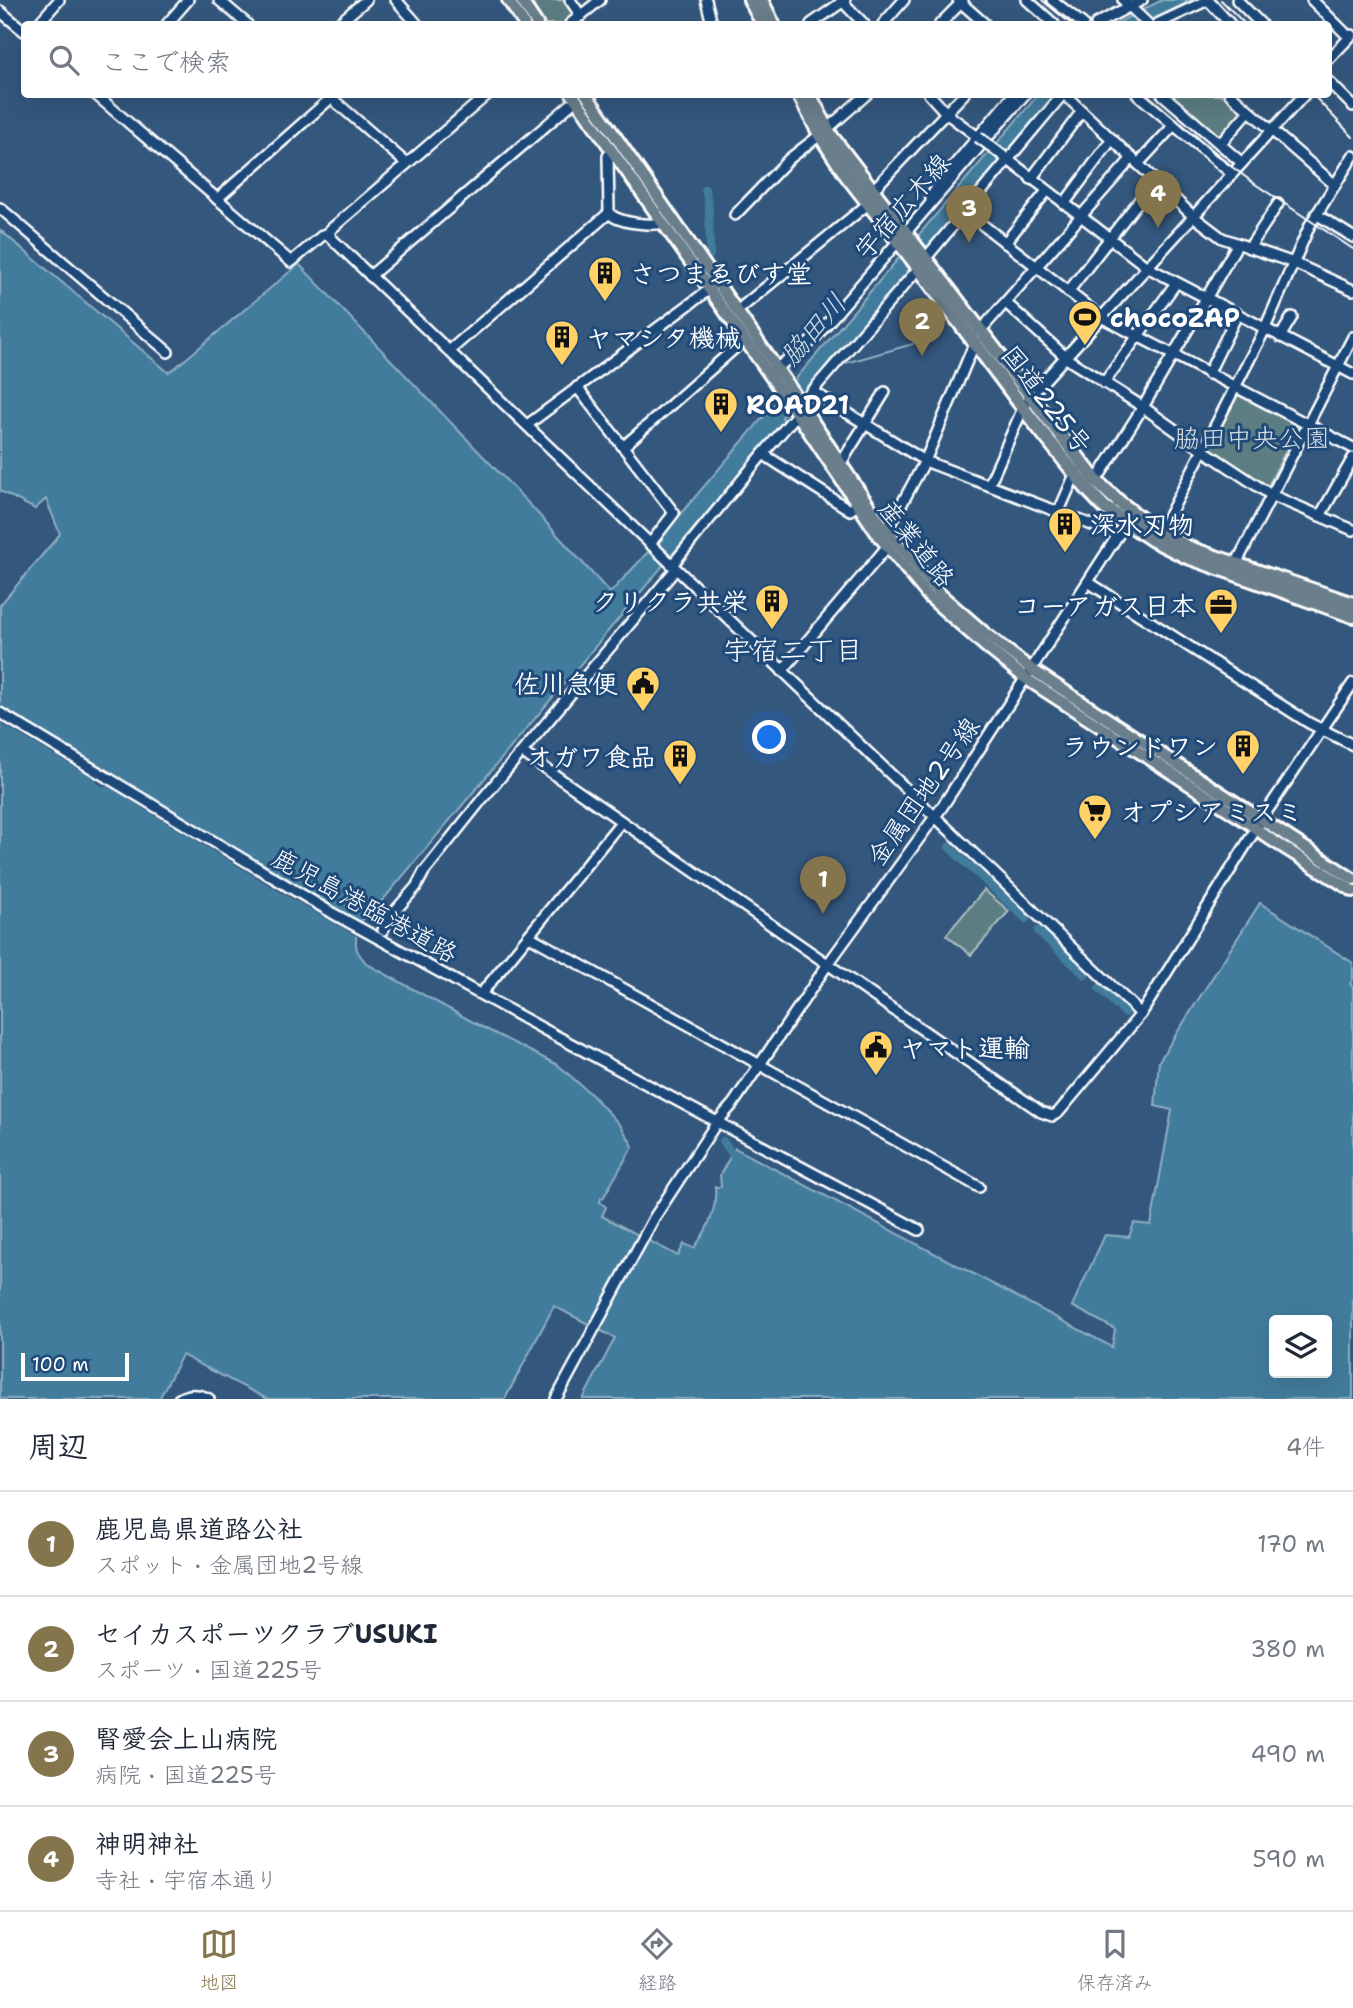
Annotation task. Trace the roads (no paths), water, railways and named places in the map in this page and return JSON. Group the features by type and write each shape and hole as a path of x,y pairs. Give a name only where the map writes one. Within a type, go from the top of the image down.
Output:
{"highway":[{"path":"750,0 761,21"},
{"path":"761,0 772,21"},
{"name":"国道225号","path":"802,98 846,176 868,204 905,241"},
{"name":"国道225号","path":"810,98 823,132 872,191 975,342 1129,518 1153,540 1185,556 1353,617"},
{"name":"国道225号","path":"921,262 981,330 1027,403 1105,508 1189,548 1353,604"}],"main road":[{"path":"508,0 522,21"},
{"path":"521,0 535,21"},
{"name":"産業道路","path":"579,98 612,151 744,340 773,371"},
{"name":"産業道路","path":"579,98 737,311 857,505 887,547 929,597 985,646 1259,825 1353,891"},
{"name":"産業道路","path":"797,409 841,463 887,531 940,594 1028,673"},
{"name":"産業道路","path":"1259,825 1353,878"}],"street":[{"path":"41,21 59,0"},
{"path":"170,21 188,0"},
{"path":"219,0 244,21"},
{"path":"342,21 366,0"},
{"path":"396,0 414,21"},
{"path":"570,0 581,16"},
{"path":"574,21 600,0"},
{"path":"706,0 711,21"},
{"path":"886,21 904,0"},
{"path":"1027,0 1051,21"},
{"path":"1052,0 1079,21"},
{"path":"1101,21 1142,0"},
{"path":"1157,21 1208,0 1227,21"},
{"path":"1237,0 1258,21"},
{"path":"1312,0 1351,36 1332,56"},
{"path":"815,21 843,1 861,21"},
{"path":"943,21 961,1 982,21"},
{"path":"1128,6 1146,21"},
{"path":"0,11 21,28"},
{"path":"1332,85 1353,106"},
{"path":"104,98 291,262 329,233 481,98"},
{"path":"217,199 327,98"},
{"path":"331,98 406,163"},
{"path":"370,276 576,98"},
{"path":"735,215 789,159 862,98"},
{"path":"933,98 947,114 1147,267 1353,374"},
{"path":"872,191 961,98"},
{"path":"931,204 931,197 940,182 1011,98"},
{"name":"宇宿広木線","path":"773,371 813,340 905,241 931,204 1022,98"},
{"path":"383,930 388,919 416,887 424,872 523,753 797,409 1059,98"},
{"path":"1067,98 1193,216 1222,238 1294,264 1353,290"},
{"path":"1143,98 1232,174"},
{"path":"1168,98 1242,163"},
{"path":"1234,98 1335,185"},
{"path":"989,485 1027,403 1065,357 1300,98"},
{"path":"1031,178 1082,111"},
{"path":"1220,144 1249,111"},
{"path":"981,330 1081,217 1174,125"},
{"path":"1064,204 1112,139"},
{"path":"612,151 607,160 609,214 614,219 653,225 663,223"},
{"path":"1160,533 1264,329 1316,214 1353,156"},
{"path":"1068,292 1154,180"},
{"path":"1005,243 1047,191"},
{"path":"737,311 868,204"},
{"path":"1249,248 1278,204"},
{"path":"0,208 168,352"},
{"path":"965,212 1101,317 1353,448"},
{"path":"449,351 609,214"},
{"path":"1316,214 1353,237"},
{"path":"329,233 332,240 1141,1014"},
{"path":"1096,481 1143,407 1237,245"},
{"path":"1104,383 1176,283"},
{"path":"527,425 710,289"},
{"path":"1006,303 1065,357 1271,495 1353,530"},
{"path":"1208,374 1237,315"},
{"path":"1280,337 1292,317"},
{"path":"1236,564 1353,339"},
{"path":"623,447 744,340"},
{"path":"887,531 925,461 975,342"},
{"path":"577,387 674,513 651,546"},
{"path":"812,391 925,461 1118,535"},
{"path":"841,463 885,392"},
{"path":"763,454 850,510 857,505"},
{"path":"1320,516 1353,458"},
{"path":"1059,511 1076,472"},
{"name":"金属団地2号線","path":"556,1399 649,1226 717,1122 725,1115 828,964 942,807 1129,518"},
{"path":"782,671 887,547"},
{"path":"1088,582 1308,723 1353,745"},
{"path":"523,753 1041,1112 1052,1116 1058,1113 1141,1014 1259,825 1353,682"},
{"name":"鹿児島港臨港道路","path":"0,713 289,888 919,1230"},
{"path":"481,994 621,822"},
{"path":"529,936 979,1187"},
{"path":"179,1399 193,1394 209,1399"}],"water":[{"path":"1162,0 1193,0 1148,21 1121,21"},
{"path":"1035,98 1053,98 830,361 808,391 805,391 782,417 784,421 383,900 366,914 357,935 357,950 367,964 558,1065 593,1096 621,1126 633,1146 601,1198 600,1202 606,1207 602,1216 678,1256 684,1244 694,1248 703,1234 713,1211 715,1187 721,1187 720,1175 735,1148 1112,1347 1115,1329 1072,1306 1105,1235 1129,1237 1134,1223 1151,1225 1172,1110 1155,1106 1159,1061 1260,903 1353,963 1353,979 1350,984 1353,987 1353,1399 583,1399 615,1338 554,1306 505,1399 267,1399 182,1355 159,1399 0,1399 0,605 60,534 46,499 35,509 0,491 0,230 168,372 299,264 531,506 610,593"}],"waterway":[{"path":"705,189 709,207 710,255"},
{"path":"842,364 913,344 944,318"},
{"path":"949,847 1026,919"},
{"path":"1038,931 1085,975"},
{"path":"1099,988 1125,1013"},
{"path":"723,1141 732,1154"}],"tram line":[{"path":"1042,0 1067,21"},
{"path":"1152,98 1216,155 1353,249"}],"railway":[{"path":"1221,0 1242,21"},
{"path":"1316,98 1353,137"}],"place":[{"name":"神明神社","path":"1158,228"},
{"name":"腎愛会上山病院","path":"969,243"},
{"name":"さつまゑびす堂","path":"605,303"},
{"name":"chocoZAP","path":"1085,347"},
{"name":"セイカスポーツクラブUSUKI","path":"922,356"},
{"name":"ヤマシタ機械","path":"562,367"},
{"name":"ROAD21","path":"721,434"},
{"name":"深水刃物","path":"1065,554"},
{"name":"クリクラ共栄","path":"772,631"},
{"name":"コーアガス日本","path":"1221,635"},
{"name":"佐川急便","path":"643,713"},
{"name":"ラウンドワン","path":"1243,776"},
{"name":"オガワ食品","path":"680,786"},
{"name":"オプシアミスミ","path":"1095,841"},
{"name":"鹿児島県道路公社","path":"823,914"},
{"name":"ヤマト運輸","path":"876,1077"}],"district":[{"name":"宇宿二丁目","path":"793,650"}],"water label":[{"name":"脇田川","path":"813,329"}],"park label":[{"name":"脇田中央公園","path":"1252,437"}]}
